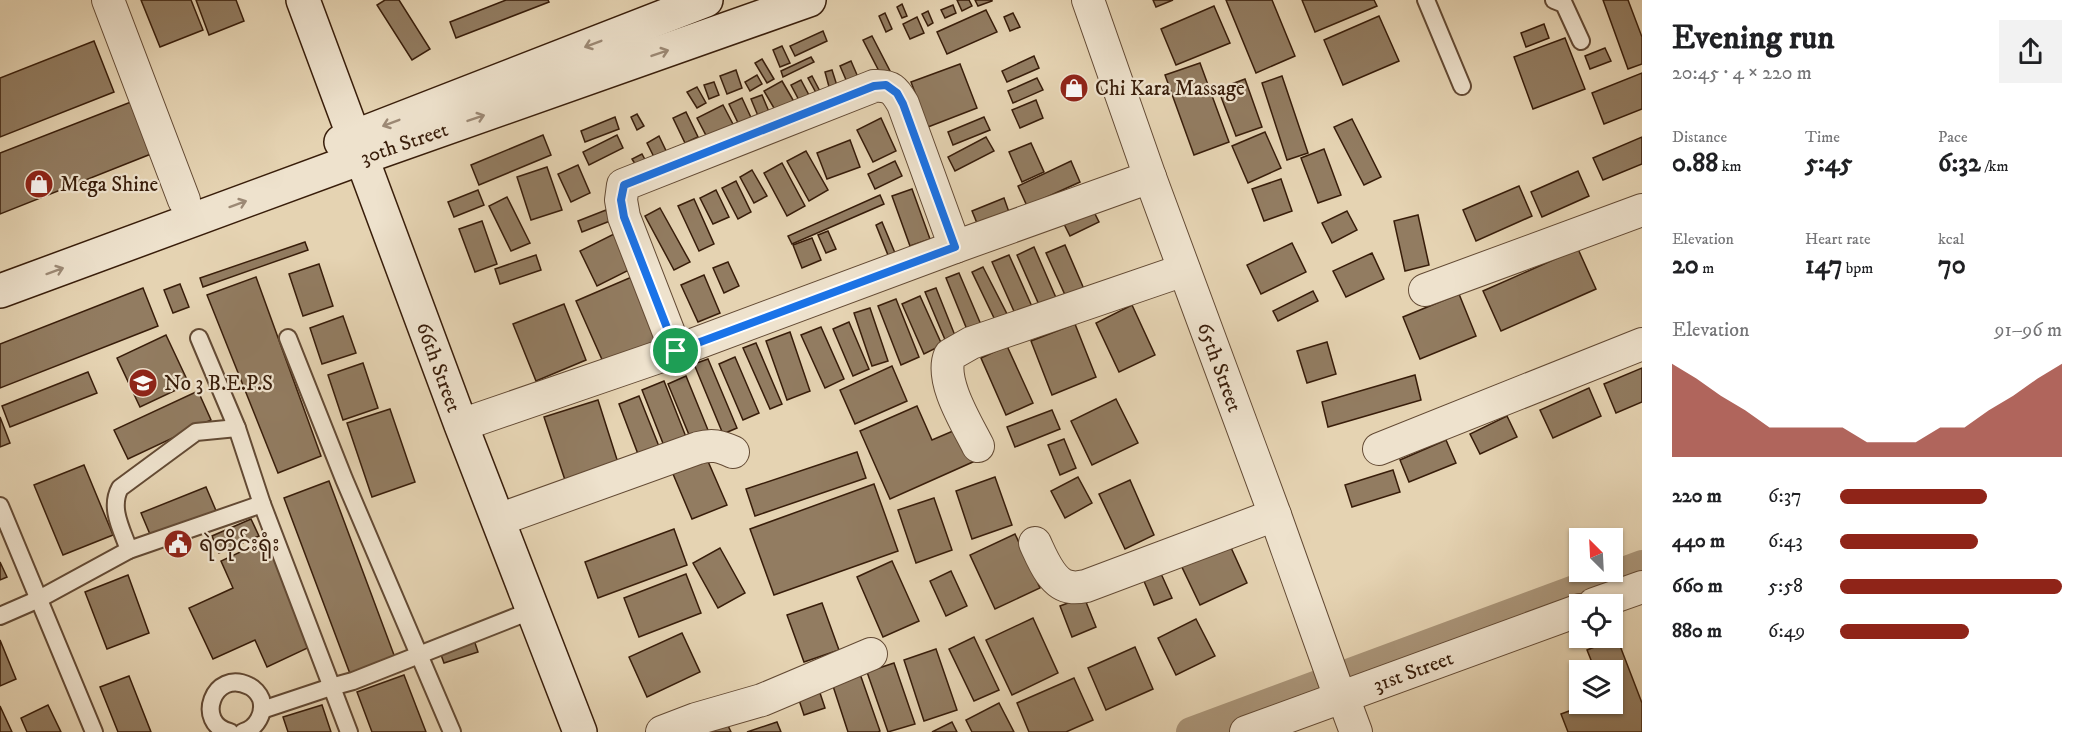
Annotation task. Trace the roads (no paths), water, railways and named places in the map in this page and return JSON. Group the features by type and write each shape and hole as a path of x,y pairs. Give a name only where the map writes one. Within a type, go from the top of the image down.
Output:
{"main road":[{"name":"66th Street","path":"303,0 461,425 580,732"},
{"name":"30th Street","path":"0,291 357,148 706,0"},
{"name":"30th Street","path":"0,268 184,200 357,148 722,15 808,0"}],"street":[{"path":"108,0 184,200"},
{"name":"65th Street","path":"1088,0 1184,270 1356,732"},
{"path":"676,351 624,217 621,200 624,185 874,86 886,85 897,93 903,104 955,247"},
{"path":"461,425 676,351 1150,177"},
{"path":"1425,290 1642,210"},
{"path":"978,446 953,393 946,370 950,355 970,343 1184,270"},
{"path":"1379,449 1642,344"},
{"path":"498,520 698,448 709,445 720,446 733,452"},
{"path":"1035,543 1046,566 1058,582 1069,588 1086,586 1275,515"},
{"path":"1622,594 1642,587"},
{"name":"31st Street","path":"1246,732 1336,683 1569,613"},
{"path":"662,732 696,719 762,700 872,654"}],"lane":[{"path":"1426,0 1462,86"},
{"path":"1554,0 1564,4 1581,40"},
{"path":"199,338 237,428 262,504 349,732"},
{"path":"288,338 344,479 452,732"},
{"path":"129,550 115,506 114,499 120,488 196,432 237,428"},
{"path":"0,616 39,599 129,550 262,504"},
{"path":"0,506 94,732"},
{"path":"262,710 353,681 533,610"},
{"path":"226,732 215,723 210,711 212,699 218,689 229,682 242,682 253,687 261,698 262,710 258,722 247,731"}],"waterway":[{"path":"1191,732 1642,565"}],"place":[{"name":"Chi Kara Massage","path":"1074,88"},
{"name":"Mega Shine","path":"39,184"},
{"name":"No 3 B.E.P.S","path":"143,383"},
{"name":"ရဲတိုင်းရုံး","path":"178,544"}]}
